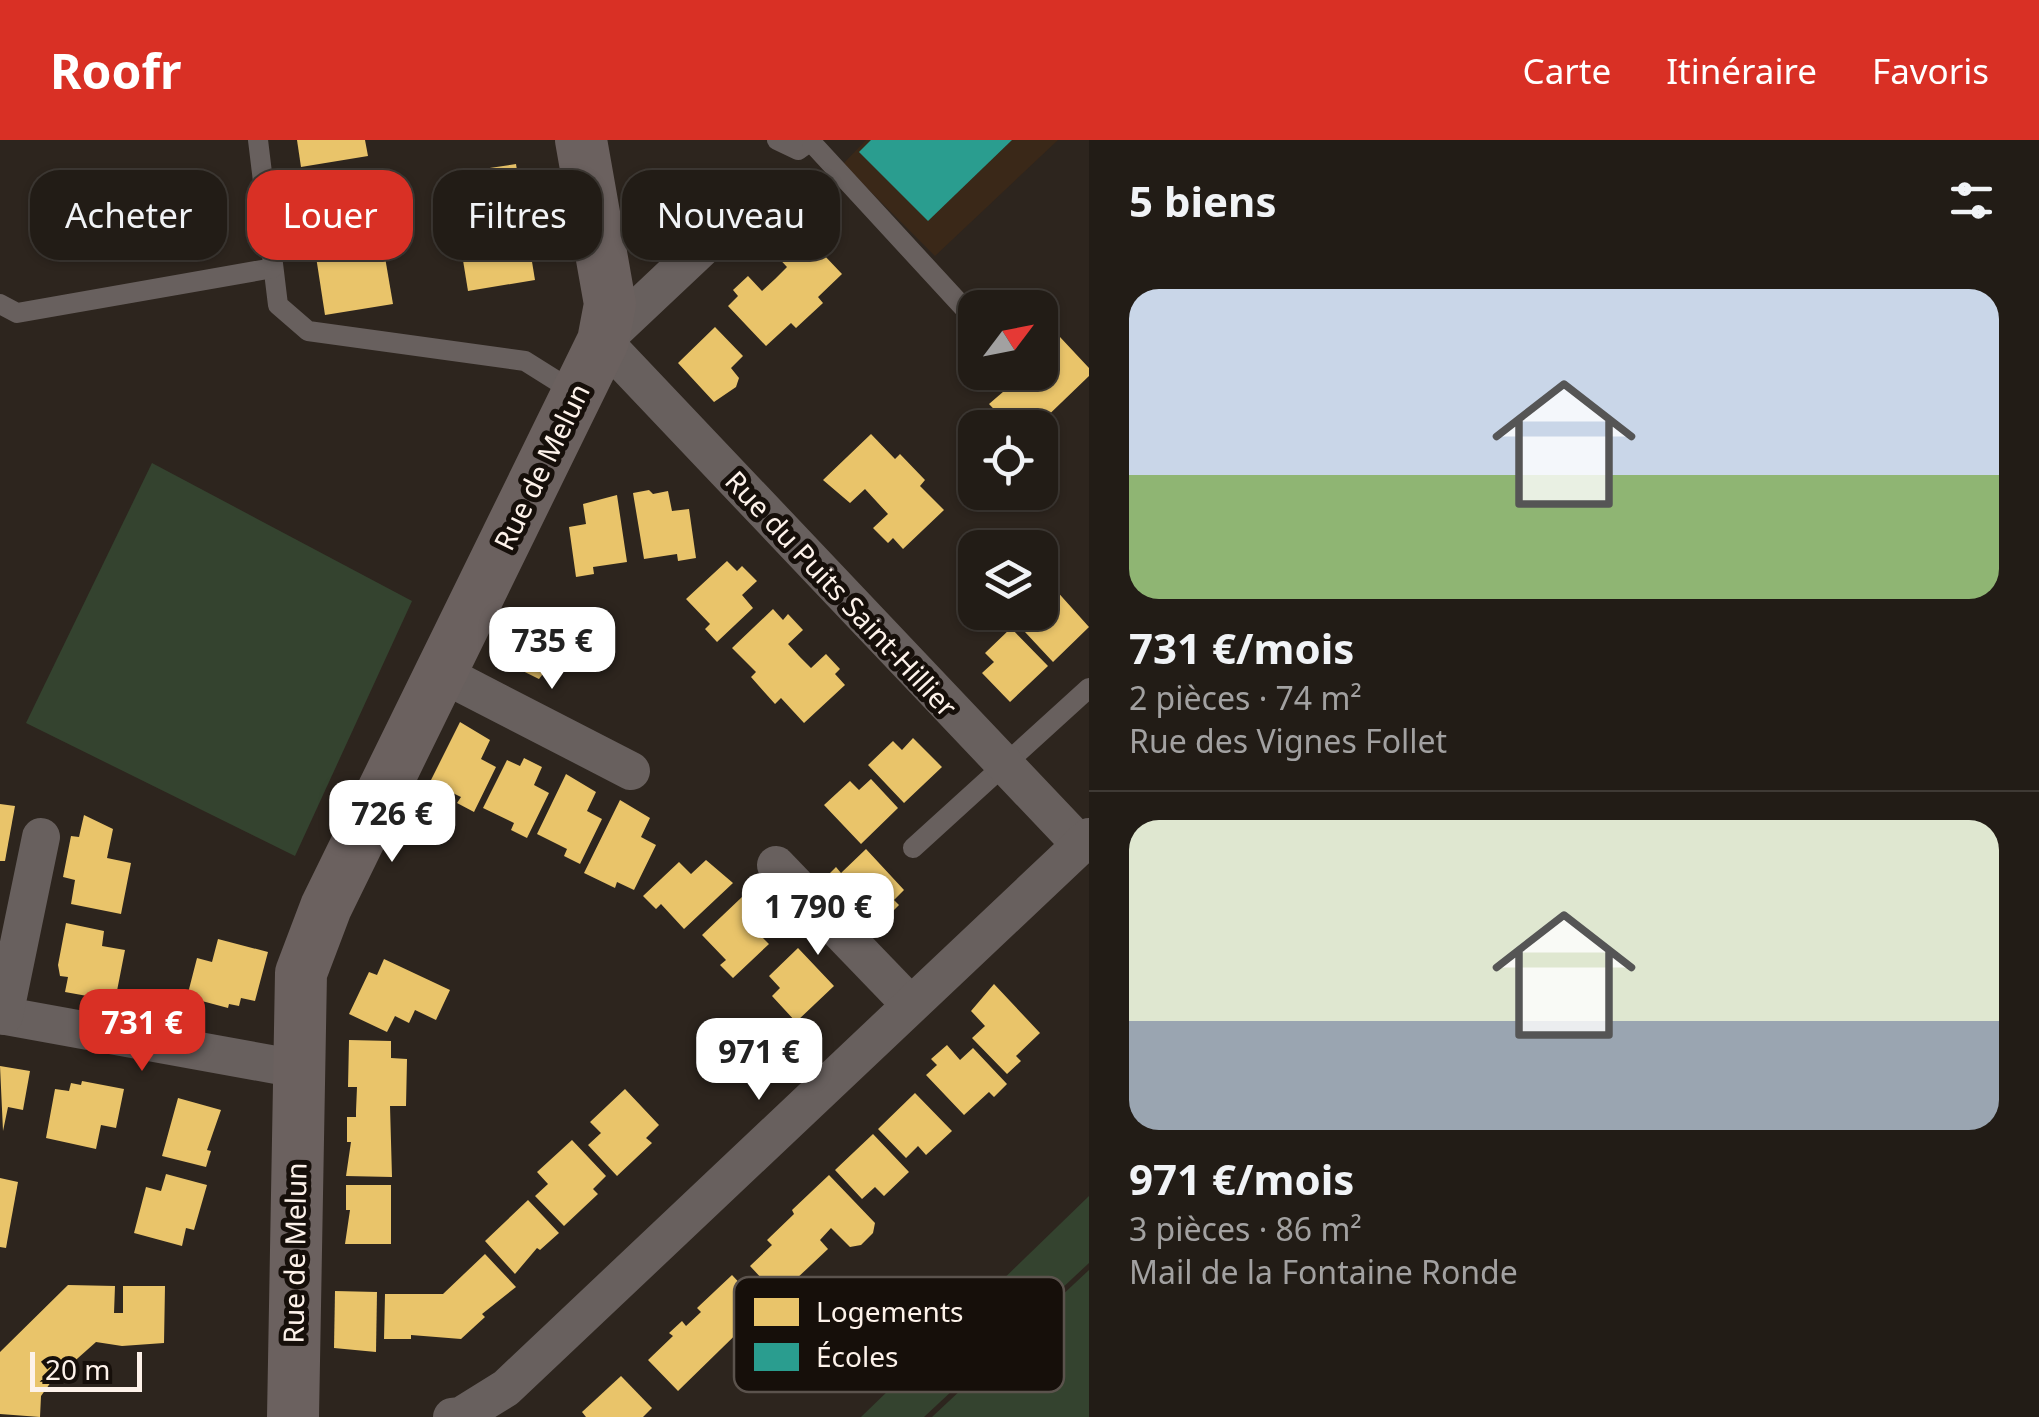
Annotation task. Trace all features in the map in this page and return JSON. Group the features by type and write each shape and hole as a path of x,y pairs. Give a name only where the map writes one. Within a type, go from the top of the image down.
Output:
{"street":[{"name":"Rue de Melun","path":"293,1417 301,973 326,907 602,342 610,304 581,140"},
{"path":"602,342 689,260"},
{"name":"Rue du Puits Saint-Hillier","path":"602,342 1004,764 1085,841"},
{"path":"441,673 631,771"},
{"path":"42,837 2,1015 298,1069"},
{"path":"452,1417 462,1416 506,1388 1085,841"},
{"path":"776,865 909,1004"}],"lane":[{"path":"258,140 278,305 308,330 526,360 578,394"},
{"path":"778,140 798,150 812,142 958,301"},
{"path":"0,304 17,312 273,268"},
{"path":"913,848 1089,688"}],"shaded area":[{"path":"866,140 1058,140 935,256 843,164"}],"green space":[{"path":"152,463 412,601 295,856 26,723"},
{"path":"1089,1196 1089,1263 1064,1286 1064,1277 1005,1277"},
{"path":"1089,1270 1089,1417 932,1417 959,1392 1064,1392 1064,1293"},
{"path":"887,1392 951,1392 924,1417 861,1417"}],"building: Logements":[{"path":"297,140 365,140 368,156 301,167"},
{"path":"516,164 517,170 476,170"},
{"path":"317,260 385,260 393,304 325,315"},
{"path":"463,260 532,260 535,280 468,291"},
{"path":"780,260 829,260 842,274 818,297 823,303 796,328 791,323 766,346 728,306 738,296 733,290 748,276 762,291 787,267"},
{"path":"715,327 743,356 731,368 739,378 736,387 714,402 678,363"},
{"path":"1058,339 1089,368 1089,376 1054,410 995,410 989,404 1005,390 1058,390"},
{"path":"871,434 895,459 900,454 925,480 920,486 944,510 903,549 893,538 888,543 873,528 888,514 865,489 850,503 823,480"},
{"path":"649,490 653,494 668,491 672,511 689,509 696,558 678,561 677,554 644,559 633,493"},
{"path":"617,495 627,562 593,567 594,574 576,577 569,527 586,524 583,504"},
{"path":"727,561 737,571 742,566 757,581 742,595 753,608 717,642 705,629 710,624 686,599"},
{"path":"1058,592 1089,627 1053,662 1025,632 1058,630"},
{"path":"515,609 551,627 543,642 555,647 555,658 539,679 492,656"},
{"path":"773,609 783,620 788,614 803,630 788,644 799,656 811,668 826,654 840,669 835,674 845,685 804,723 781,698 775,704 751,677 756,672 732,648"},
{"path":"1013,630 1048,666 1010,702 982,673 994,662 985,653"},
{"path":"460,722 490,740 481,759 496,767 474,812 457,803 461,797 430,782"},
{"path":"913,738 942,767 904,803 868,765 893,741 902,750"},
{"path":"524,758 542,767 534,785 549,793 527,838 511,830 514,823 483,808 507,760 520,766"},
{"path":"566,774 596,792 587,811 602,819 580,864 564,856 567,849 537,834"},
{"path":"871,779 898,808 861,844 824,805 850,781 859,790"},
{"path":"620,800 650,818 641,837 656,845 634,890 617,882 615,888 584,873"},
{"path":"0,804 15,806 5,861 0,861"},
{"path":"84,815 113,829 107,858 131,863 121,914 71,904 75,880 63,877 71,836 79,837"},
{"path":"866,849 904,890 894,900 899,905 884,920 870,904 858,916 823,880 836,867 841,873"},
{"path":"706,860 733,883 684,929 661,904 656,909 643,896 679,862 691,874"},
{"path":"742,897 752,908 758,902 772,918 757,932 769,944 733,978 720,965 726,960 702,935"},
{"path":"66,923 104,931 102,946 125,950 115,1001 65,992 68,977 60,976 58,965"},
{"path":"218,939 268,952 255,1001 241,998 239,1006 229,1004 228,1008 187,997 197,958 212,962"},
{"path":"798,948 834,986 796,1022 772,996 780,988 769,976"},
{"path":"384,959 450,990 436,1020 415,1010 409,1023 395,1016 387,1032 349,1014 369,972 377,975"},
{"path":"994,984 1040,1033 1016,1056 1021,1061 1007,1074 972,1038 985,1026 971,1011"},
{"path":"349,1040 391,1041 391,1058 407,1059 406,1106 390,1106 392,1177 346,1176 351,1142 347,1142 347,1117 356,1117 357,1087 348,1087"},
{"path":"947,1045 960,1060 973,1048 1007,1084 994,1097 989,1092 964,1115 926,1075 937,1065 931,1059"},
{"path":"0,1066 30,1071 23,1110 8,1107 3,1131"},
{"path":"82,1081 124,1089 116,1128 101,1125 96,1149 46,1138 55,1089 69,1091 71,1083 81,1085"},
{"path":"625,1089 659,1125 646,1138 652,1143 617,1176 588,1145 601,1133 590,1122"},
{"path":"915,1093 952,1131 926,1155 918,1146 906,1158 878,1129"},
{"path":"178,1098 221,1110 207,1150 211,1151 206,1167 162,1156"},
{"path":"873,1134 909,1172 884,1196 875,1187 862,1199 835,1170"},
{"path":"572,1140 606,1176 593,1189 598,1194 564,1226 535,1196 548,1184 537,1172"},
{"path":"166,1174 207,1185 194,1230 186,1228 182,1246 134,1233 146,1187 161,1191"},
{"path":"829,1175 875,1223 873,1233 861,1245 850,1247 831,1228 820,1240 828,1249 798,1277 760,1277 750,1266 772,1245 767,1240 794,1214 792,1210"},
{"path":"0,1178 18,1182 6,1248 0,1247"},
{"path":"346,1185 391,1185 391,1244 345,1244 350,1210 346,1210"},
{"path":"528,1200 559,1233 540,1250 537,1248 515,1274 485,1241"},
{"path":"485,1254 516,1287 482,1314 485,1317 461,1339 411,1335 411,1339 384,1339 385,1294 443,1294"},
{"path":"734,1277 734,1336 678,1391 648,1360 673,1336 669,1333 682,1321 686,1326 701,1312 697,1308"},
{"path":"68,1285 115,1286 114,1313 123,1313 123,1286 165,1286 164,1343 122,1346 96,1342 51,1382 41,1396 40,1417 0,1414 0,1352"},
{"path":"335,1291 377,1292 376,1352 334,1348"},
{"path":"621,1376 652,1408 643,1417 586,1417 582,1412"}],"building: Écoles":[{"path":"871,140 1012,140 928,221 859,152"}]}
